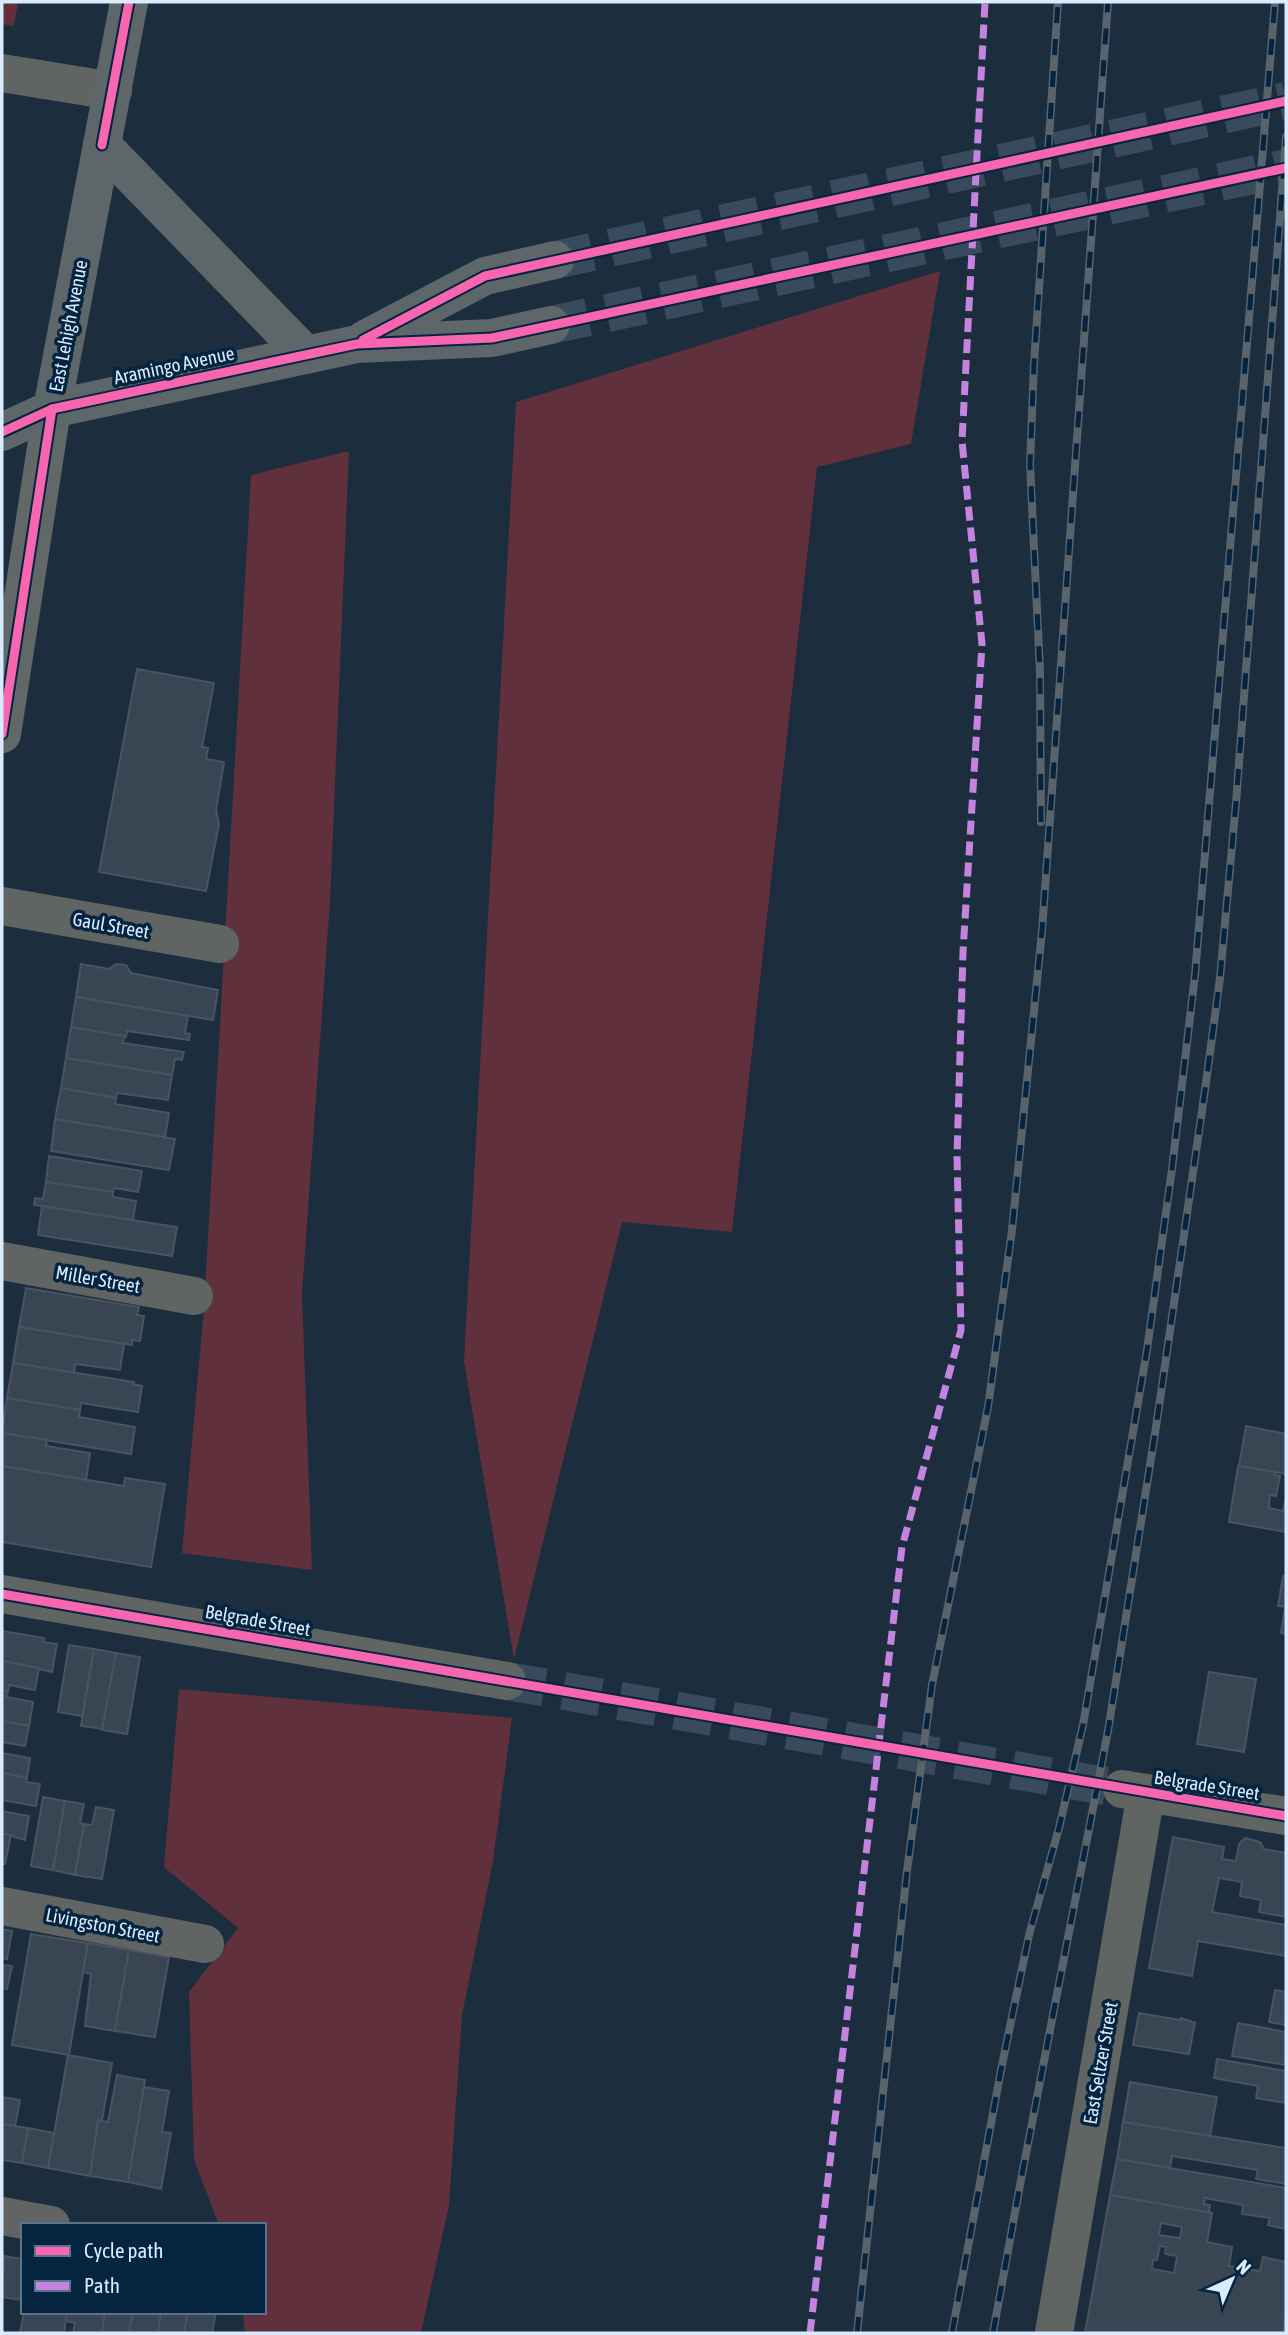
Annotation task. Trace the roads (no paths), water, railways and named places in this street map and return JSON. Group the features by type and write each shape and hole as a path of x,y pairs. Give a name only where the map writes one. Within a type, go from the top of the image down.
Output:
{"main road":[{"name":"East Lehigh Avenue","path":"2,734 52,409 129,2"},
{"path":"102,145 306,355"},
{"name":"Aramingo Avenue","path":"357,344 485,276 555,260"},
{"name":"Aramingo Avenue","path":"2,432 52,409 357,344 492,338 551,325"}],"street":[{"path":"2,73 113,91"},
{"name":"Gaul Street","path":"2,906 220,944"},
{"name":"Miller Street","path":"2,1261 194,1296"},
{"name":"Belgrade Street","path":"2,1594 508,1681"},
{"name":"Belgrade Street","path":"1134,1791 1286,1816"},
{"name":"East Seltzer Street","path":"1054,2333 1134,1791"},
{"name":"Livingston Street","path":"2,1906 205,1944"},
{"path":"2,2216 40,2223"}],"tunnel":[{"path":"555,260 1286,101"},
{"path":"551,325 1286,168"},
{"path":"507,1681 1122,1789"}],"railway":[{"path":"1041,822 1040,672 1030,464 1058,2"},
{"path":"857,2333 907,1871 932,1685 988,1407 1012,1230 1042,931 1108,2"},
{"path":"952,2333 1029,1935 1059,1828 1083,1725 1147,1350 1195,975 1275,2"},
{"path":"993,2333 1108,1731 1156,1427 1220,978 1236,803 1286,137"}]}
